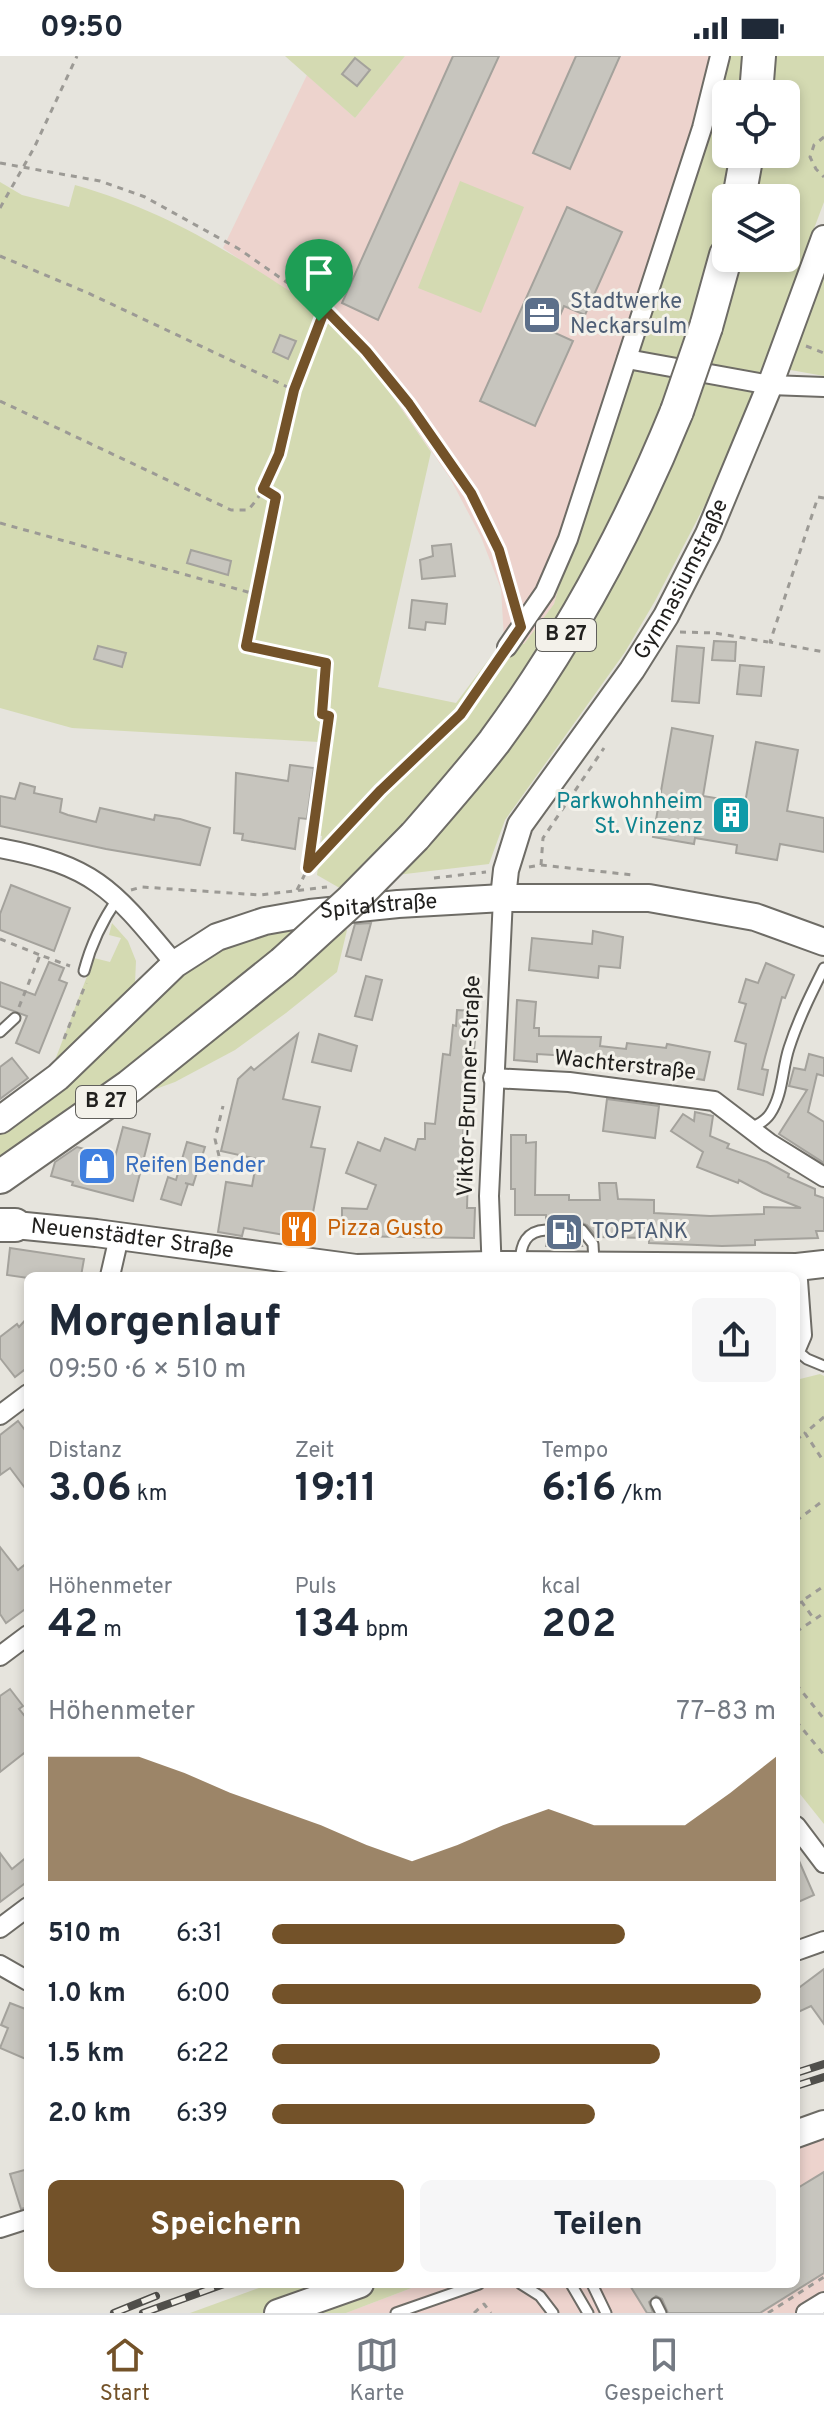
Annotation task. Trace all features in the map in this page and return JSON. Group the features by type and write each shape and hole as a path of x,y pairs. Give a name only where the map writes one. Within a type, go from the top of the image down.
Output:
{"highway":[{"path":"757,80 759,56"},
{"name":"B 27","path":"0,1177 130,1086 283,963 415,836 492,744 555,653 626,527 677,411 721,272"},
{"name":"B 27","path":"0,1152 119,1073 208,1021"}],"main road":[{"name":"Spitalstraße","path":"0,1120 58,1077 175,964 217,937 265,921 398,904 503,898 649,898 755,917 824,942"},
{"name":"Neuenstädter Straße","path":"8,1225 356,1268 492,1270 520,1265 797,1267 824,1264"},
{"path":"800,2133 824,2124"},
{"path":"278,2313 349,2288"}],"street":[{"path":"507,647 545,592 568,539 702,128 720,56"},
{"name":"Gymnasiumstraße","path":"503,898 506,870 520,825 624,681 666,616 714,521 770,385 824,238"},
{"path":"627,359 770,385 824,387"},
{"path":"0,848 70,865 93,878 118,898 175,964"},
{"name":"Viktor-Brunner-Straße","path":"492,1270 489,1196 503,898"},
{"name":"Wachterstraße","path":"493,1078 569,1082 697,1097 724,1106 750,1128 824,1177"},
{"path":"111,1272 119,1237"},
{"path":"797,1267 797,1272"},
{"path":"800,1308 800,1340"},
{"path":"0,1415 24,1397"},
{"path":"0,1656 24,1638"},
{"path":"800,1831 824,1863"},
{"path":"0,1928 24,1910"},
{"path":"800,1950 824,1941"},
{"path":"0,1965 24,1979"},
{"path":"1,2225 24,2220"},
{"path":"806,2313 824,2302"}],"lane":[{"path":"84,971 90,947 118,898"},
{"path":"750,1128 759,1125 770,1114 801,1014 824,968"},
{"path":"0,1032 15,1018"},
{"path":"520,1265 521,1245 528,1235 546,1230"},
{"path":"582,1230 593,1244 594,1266"},
{"path":"800,1353 824,1366"},
{"path":"396,2313 468,2288"},
{"path":"527,2288 540,2296 553,2313"},
{"path":"573,2288 588,2313"},
{"path":"594,2288 606,2313"}],"path":[{"path":"0,208 24,166 77,56"},
{"path":"824,137 814,145 810,157 824,177"},
{"path":"0,163 100,181 145,197 239,249 325,309 366,351 409,404 471,493 499,550 521,627"},
{"path":"0,256 88,293 294,390"},
{"path":"0,401 231,510 248,510 259,498 279,454 294,390 325,309"},
{"path":"806,346 824,353"},
{"path":"263,489 276,497 246,646 326,663 322,714 329,716 308,868"},
{"path":"770,642 818,497 824,498"},
{"path":"0,525 255,594"},
{"path":"677,632 715,633 824,652"},
{"path":"118,898 128,890 142,887 260,895 297,890 308,868 381,790 461,714 507,647"},
{"path":"0,939 84,971 88,978 63,1042"},
{"path":"15,1018 40,955"},
{"path":"219,1156 215,1139 223,1106"},
{"path":"800,1437 824,1417"},
{"path":"805,1433 824,1462"},
{"path":"800,1518 824,1500"},
{"path":"814,1619 801,1601 824,1586"},
{"path":"800,1629 823,1615"},
{"path":"800,1689 824,1719"},
{"path":"800,1726 824,1755"},
{"path":"768,2313 824,2277"},
{"path":"474,2313 484,2304 491,2313"}],"shaded area":[{"path":"405,56 727,56 723,80 712,80 712,115 572,538 554,604 524,644 504,639 501,589 481,537 450,478 379,376 330,321 223,248 307,75 355,118"},
{"path":"824,2131 824,2313 346,2313 412,2288 800,2288 800,2140"}],"green space":[{"path":"285,56 405,56 355,118"},
{"path":"727,56 824,56 824,202 800,266 800,184 712,184 712,272 798,272 725,466 655,601 625,652 505,820 489,864 380,877 331,922 347,930 337,972 235,1050 175,1082 128,1099 0,1186 0,1125 186,968 219,944 350,894 317,875 322,836 307,834 319,742 72,728 0,708 0,182 22,195 69,207 75,185 177,224 302,299 331,322 359,352 431,452 378,687 456,703 504,639 524,644 554,604 572,538 712,115 712,168 800,168 800,80 723,80"},
{"path":"460,181 524,207 481,313 418,288"},
{"path":"824,265 824,376 785,369"},
{"path":"112,923 128,941 136,961 135,983 94,1029 52,1068 94,958 110,962 121,938 109,935"},
{"path":"820,1374 824,1376 824,1824 800,1794 800,1379"},
{"path":"259,2288 412,2288 346,2313 190,2313"}],"building":[{"path":"453,56 499,56 378,320 342,303"},
{"path":"576,56 620,56 570,169 533,153"},
{"path":"355,58 370,70 357,86 342,74"},
{"path":"567,207 622,232 585,315 564,306 553,332 573,341 535,426 480,401"},
{"path":"280,335 296,341 288,359 273,352"},
{"path":"451,544 455,576 422,579 420,560 433,556 432,546"},
{"path":"191,550 231,561 228,575 187,563"},
{"path":"412,600 447,604 445,624 426,622 425,630 409,628"},
{"path":"714,641 736,642 735,661 712,660"},
{"path":"98,646 126,653 122,667 94,659"},
{"path":"677,646 704,648 699,703 672,701"},
{"path":"740,665 764,667 761,696 737,694"},
{"name":"Parkwohnheim St. Vinzenz","path":"672,728 713,736 703,796 745,803 756,742 798,750 787,811 824,818 824,852 780,844 777,860 736,853 737,845 695,838 694,844 653,837"},
{"path":"290,765 314,768 307,819 299,818 295,849 242,840 243,834 234,833 236,773 288,781"},
{"path":"20,783 35,787 34,793 62,799 60,812 96,822 100,808 154,820 155,815 180,819 210,828 200,865 0,826 0,796 15,799"},
{"path":"11,885 70,908 54,951 0,930 0,914"},
{"path":"371,923 361,960 346,956 355,924"},
{"path":"593,931 623,937 620,968 599,966 598,978 529,970 532,938 592,944"},
{"path":"49,962 64,968 59,980 67,983 39,1053 16,1043 27,1016 0,1006 0,982 35,995"},
{"path":"766,963 794,975 785,998 782,997 765,1057 762,1069 768,1070 763,1095 738,1089 746,1044 735,1041 746,1004 739,1002 746,979 758,983"},
{"path":"366,976 382,980 372,1020 355,1016"},
{"path":"517,1000 536,1002 534,1028 539,1028 539,1036 601,1037 600,1046 626,1049 627,1043 666,1048 667,1044 710,1052 704,1080 624,1067 570,1064 570,1056 537,1054 537,1062 514,1060"},
{"path":"457,1010 473,1011 472,1027 476,1027 469,1111 464,1111 462,1171 468,1171 467,1208 475,1208 474,1238 342,1236 342,1208 367,1209 376,1185 346,1173 358,1142 380,1151 385,1138 415,1150 418,1139 425,1139 425,1123 435,1124 443,1054 450,1055"},
{"path":"298,1034 283,1099 320,1107 311,1147 325,1149 308,1239 244,1228 242,1236 218,1232 226,1182 252,1186 257,1159 221,1151 238,1079"},
{"path":"319,1034 357,1046 351,1071 312,1062"},
{"path":"809,1054 824,1058 824,1076 817,1074 808,1112 824,1122 824,1163 779,1134 807,1090 789,1086 794,1068 805,1070"},
{"path":"12,1058 28,1078 0,1099 0,1067"},
{"path":"607,1099 659,1106 655,1138 603,1131"},
{"path":"695,1112 713,1116 710,1136 729,1144 727,1148 767,1162 789,1174 788,1177 815,1189 815,1195 824,1198 824,1231 816,1231 818,1238 755,1240 755,1245 722,1246 649,1243 649,1238 597,1237 582,1223 575,1230 582,1246 546,1246 546,1238 553,1230 546,1223 546,1215 515,1215 515,1189 511,1189 511,1135 526,1135 526,1143 536,1142 535,1195 569,1195 569,1200 600,1200 599,1183 616,1183 618,1199 654,1200 654,1213 710,1216 764,1214 764,1207 801,1208 739,1180 738,1183 697,1167 703,1152 671,1131 683,1114 694,1121"},
{"name":"Reifen Bender","path":"123,1127 150,1134 133,1201 72,1185 73,1182 51,1176 55,1162 77,1147 115,1157"},
{"path":"187,1142 205,1147 193,1185 185,1183 188,1184 181,1205 161,1199 168,1177 176,1180"},
{"path":"10,1248 84,1259 82,1272 24,1272 24,1277 7,1275"},
{"path":"24,1321 24,1370 15,1377 0,1358 0,1337 17,1324 19,1327"},
{"path":"18,1421 24,1429 24,1487 10,1468 0,1475 0,1435"},
{"path":"0,1547 18,1570 24,1565 24,1610 6,1623 0,1614"},
{"path":"10,1689 23,1706 19,1709 24,1715 24,1753 0,1772 0,1696"},
{"path":"0,1853 12,1869 24,1859 24,1884 0,1902"},
{"path":"800,1863 814,1895 800,1901"},
{"path":"824,1969 824,2024 811,2006 800,2011 800,1987"},
{"path":"10,2003 24,2008 24,2058 0,2048 8,2028 1,2025"},
{"path":"24,2170 24,2208 21,2209 10,2174"},
{"path":"824,2172 824,2273 800,2288 800,2187"},
{"path":"631,2288 800,2288 760,2313 668,2313 662,2299 656,2296 649,2302 653,2313 647,2313"}],"railway":[{"path":"800,2072 824,2064"},
{"path":"800,2085 824,2077"},
{"path":"143,2313 213,2288"},
{"path":"114,2313 156,2296"}],"place":[{"name":"Stadtwerke Neckarsulm","path":"542,315"},
{"name":"Parkwohnheim St. Vinzenz","path":"731,815"},
{"name":"Reifen Bender","path":"97,1166"},
{"name":"Pizza Gusto","path":"299,1229"},
{"name":"TOPTANK","path":"564,1232"}],"route":[{"path":"325,309 366,351 409,404 471,493 499,550 521,627 461,714 381,790 308,868 329,716 322,714 326,663 246,646 276,497 263,489 279,454 294,390 319,321 325,309"}]}
